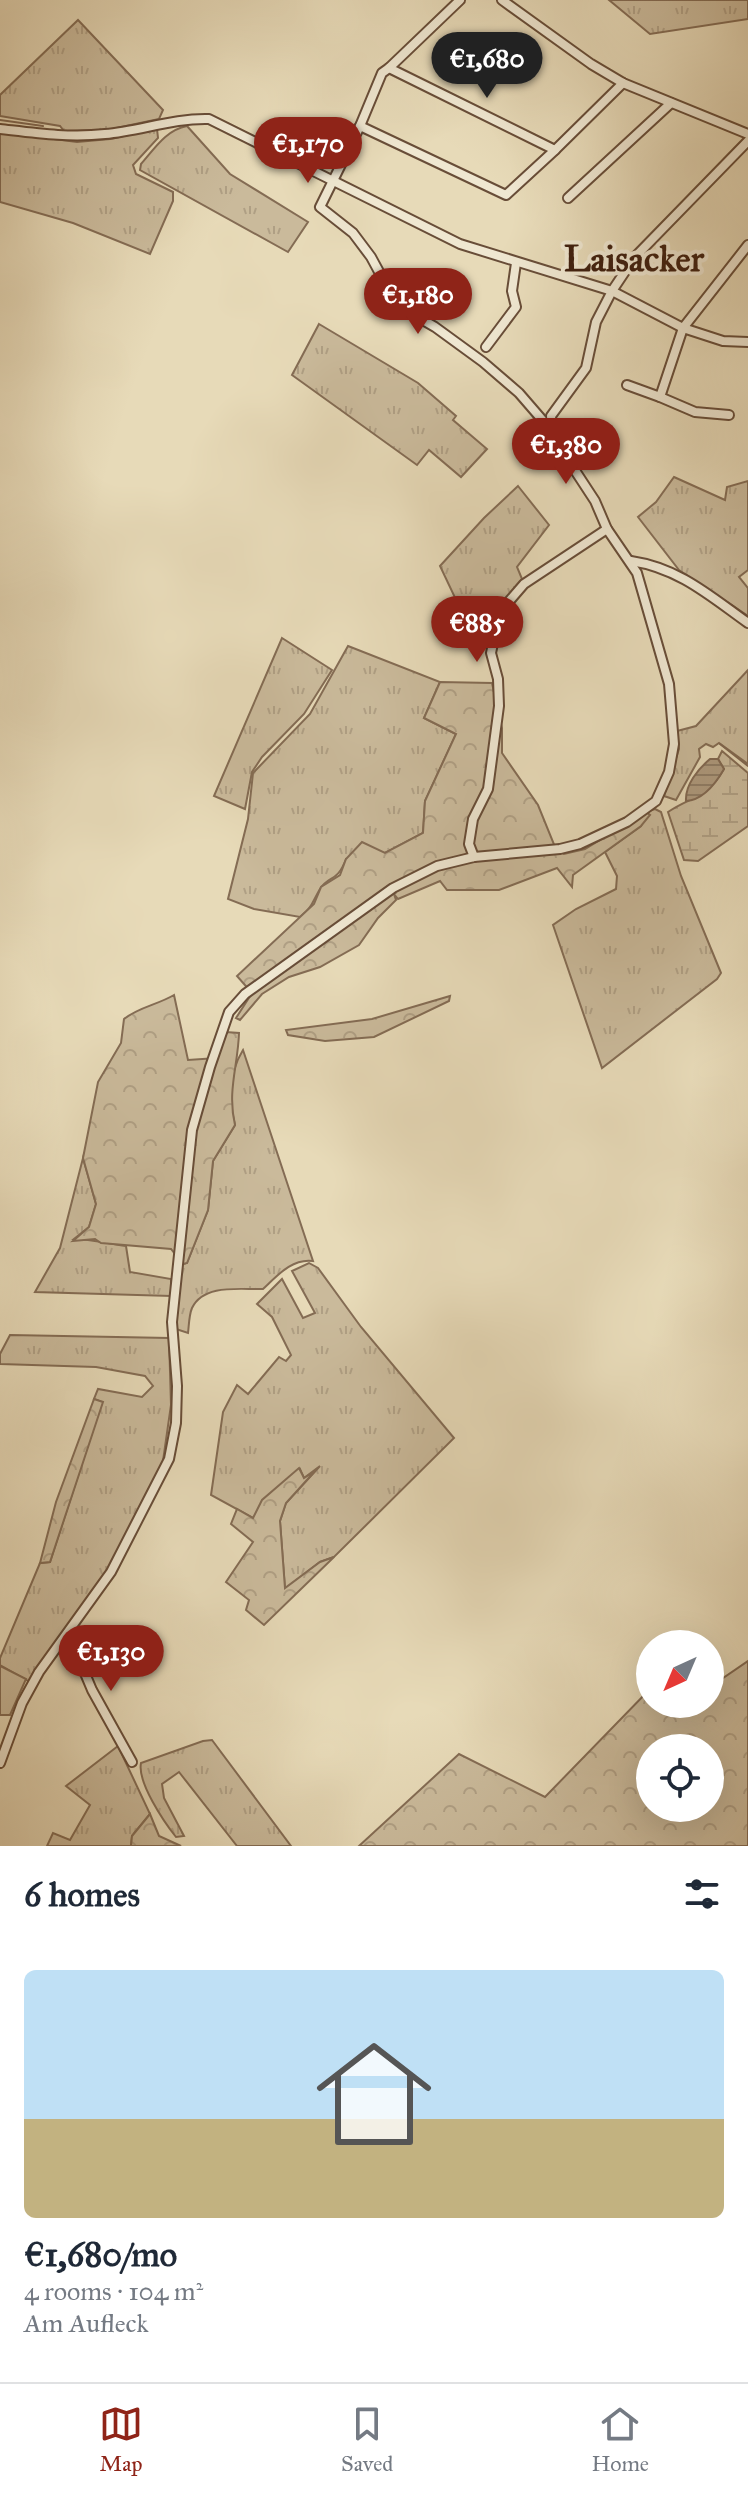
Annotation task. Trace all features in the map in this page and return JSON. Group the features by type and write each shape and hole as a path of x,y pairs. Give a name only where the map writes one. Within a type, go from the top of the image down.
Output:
{"street":[{"path":"0,1763 22,1703 39,1672 111,1572 169,1459 176,1423 177,1386 172,1322 174,1293 192,1130 229,1012 245,994 393,888 437,866 474,857 560,849 580,844 627,822 656,801 669,772 674,744 669,688 654,624 631,561 607,529 595,501 552,431 494,370 435,327 397,305 371,257 353,233 320,207 382,73 460,0"},
{"path":"502,0 623,83 748,134"},
{"path":"389,68 555,150"},
{"path":"360,126 506,195 623,83"},
{"path":"568,198 671,103"},
{"path":"0,129 63,137 107,134 188,118 209,119 460,244 612,291 683,328 723,341 748,342"},
{"path":"552,431 551,416 586,368 596,322 634,258 748,141"},
{"path":"660,397 683,328 748,245"},
{"path":"738,257 748,265"},
{"path":"486,347 516,307 512,291 516,263"},
{"path":"627,385 695,412 729,415"},
{"path":"474,857 469,844 473,819 488,789 499,706 498,679 491,653 505,606 524,584 607,529"},
{"path":"631,561 656,564 694,583 748,623"},
{"path":"68,1633 92,1691 132,1762"},
{"path":"0,1738 4,1749"}],"green space":[{"path":"609,0 748,0 748,19 650,34"},
{"path":"78,20 163,110 159,119 107,130 64,131 60,126 0,116 0,95"},
{"path":"187,126 230,174 308,222 288,252 140,170 141,164 161,140"},
{"path":"157,129 158,138 133,165 136,174 173,192 173,201 150,254 73,223 0,202 0,132 77,142"},
{"path":"319,324 418,383 456,416 453,420 487,449 461,477 429,450 417,465 292,375"},
{"path":"674,477 725,500 727,487 748,481 748,570 739,577 748,588 748,616 679,570 638,517 656,502"},
{"path":"518,486 549,525 517,567 522,579 503,606 484,643 475,640 440,566"},
{"path":"282,638 332,670 304,714 262,757 252,772 245,809 214,796"},
{"path":"348,646 440,682 424,718 456,734 425,801 423,833 385,853 346,859 339,872 323,885 300,917 254,909 228,899 248,819 253,773 310,714"},
{"path":"748,670 748,764 719,743 713,747 706,744 699,749 700,757 676,800 664,796 679,749 677,731 696,726"},
{"path":"440,682 492,683 502,728 502,753 538,805 555,847 564,854 585,849 646,812 650,815 641,826 573,875 572,887 557,868 499,890 447,890 440,881 398,899 394,894 396,900 378,918 359,945 320,967 289,977 262,994 240,1020 236,1018 252,993 237,976 314,904 321,887 340,875 346,859 362,842 385,853 423,833 425,801 456,734 424,718"},
{"path":"722,751 748,773 748,826 698,861 684,860 668,812 711,786 724,769 718,759"},
{"path":"655,809 661,812 681,876 721,973 602,1068 553,925 576,909 616,889 617,876 605,852 641,826 646,812"},
{"path":"174,995 188,1060 217,1058 226,1032 239,1033 232,1090 235,1125 213,1161 208,1210 187,1263 183,1264 171,1249 101,1243 95,1239 73,1241 89,1227 96,1204 83,1158 98,1082 121,1043 124,1019"},
{"path":"450,996 449,1001 374,1037 325,1041 288,1035 286,1030 372,1019"},
{"path":"243,1050 313,1261 292,1265 263,1289 214,1291 205,1295 192,1308 188,1333 176,1329 179,1265 187,1263 208,1210 213,1161 235,1125 232,1086 235,1067"},
{"path":"83,1158 96,1204 89,1227 74,1239 126,1246 130,1272 171,1279 171,1296 35,1292 60,1248"},
{"path":"309,1263 318,1268 361,1327 454,1438 334,1557 320,1562 285,1589 280,1521 286,1503 320,1466 304,1478 300,1469 253,1518 211,1495 223,1412 237,1385 248,1394 279,1357 286,1361 291,1355 272,1317 257,1304 282,1279 303,1318 315,1313 292,1271"},
{"path":"10,1335 169,1338 171,1405 163,1461 110,1567 30,1682 0,1665 0,1658 40,1563 50,1562 102,1402 94,1399 98,1389 142,1397 153,1386 145,1376 96,1367 0,1364 0,1354"},
{"path":"94,1399 103,1402 50,1562 40,1563 56,1502"},
{"path":"299,1468 304,1478 315,1471 286,1503 280,1521 285,1588 320,1562 334,1557 264,1625 246,1610 249,1600 226,1582 253,1542 231,1524 237,1509 253,1518 262,1500"},
{"path":"748,1661 748,1846 359,1846 459,1754 545,1797 636,1703 636,1718 724,1718 724,1677"},
{"path":"0,1666 26,1679 10,1715 0,1715"},
{"path":"212,1740 291,1846 237,1846 179,1772 162,1784 164,1798 184,1836 176,1837 147,1791 141,1763"},
{"path":"118,1746 150,1814 132,1836 131,1846 47,1846 53,1833 70,1840 90,1805 66,1786"},
{"path":"150,1814 159,1836 181,1846 131,1846 132,1836"}],"shaded area":[{"path":"710,759 718,759 724,769 703,794 686,801 693,778"}],"waterway":[{"path":"0,120 43,126"},
{"path":"720,744 748,766"}],"district":[{"name":"Laisacker","path":"634,258"}]}
